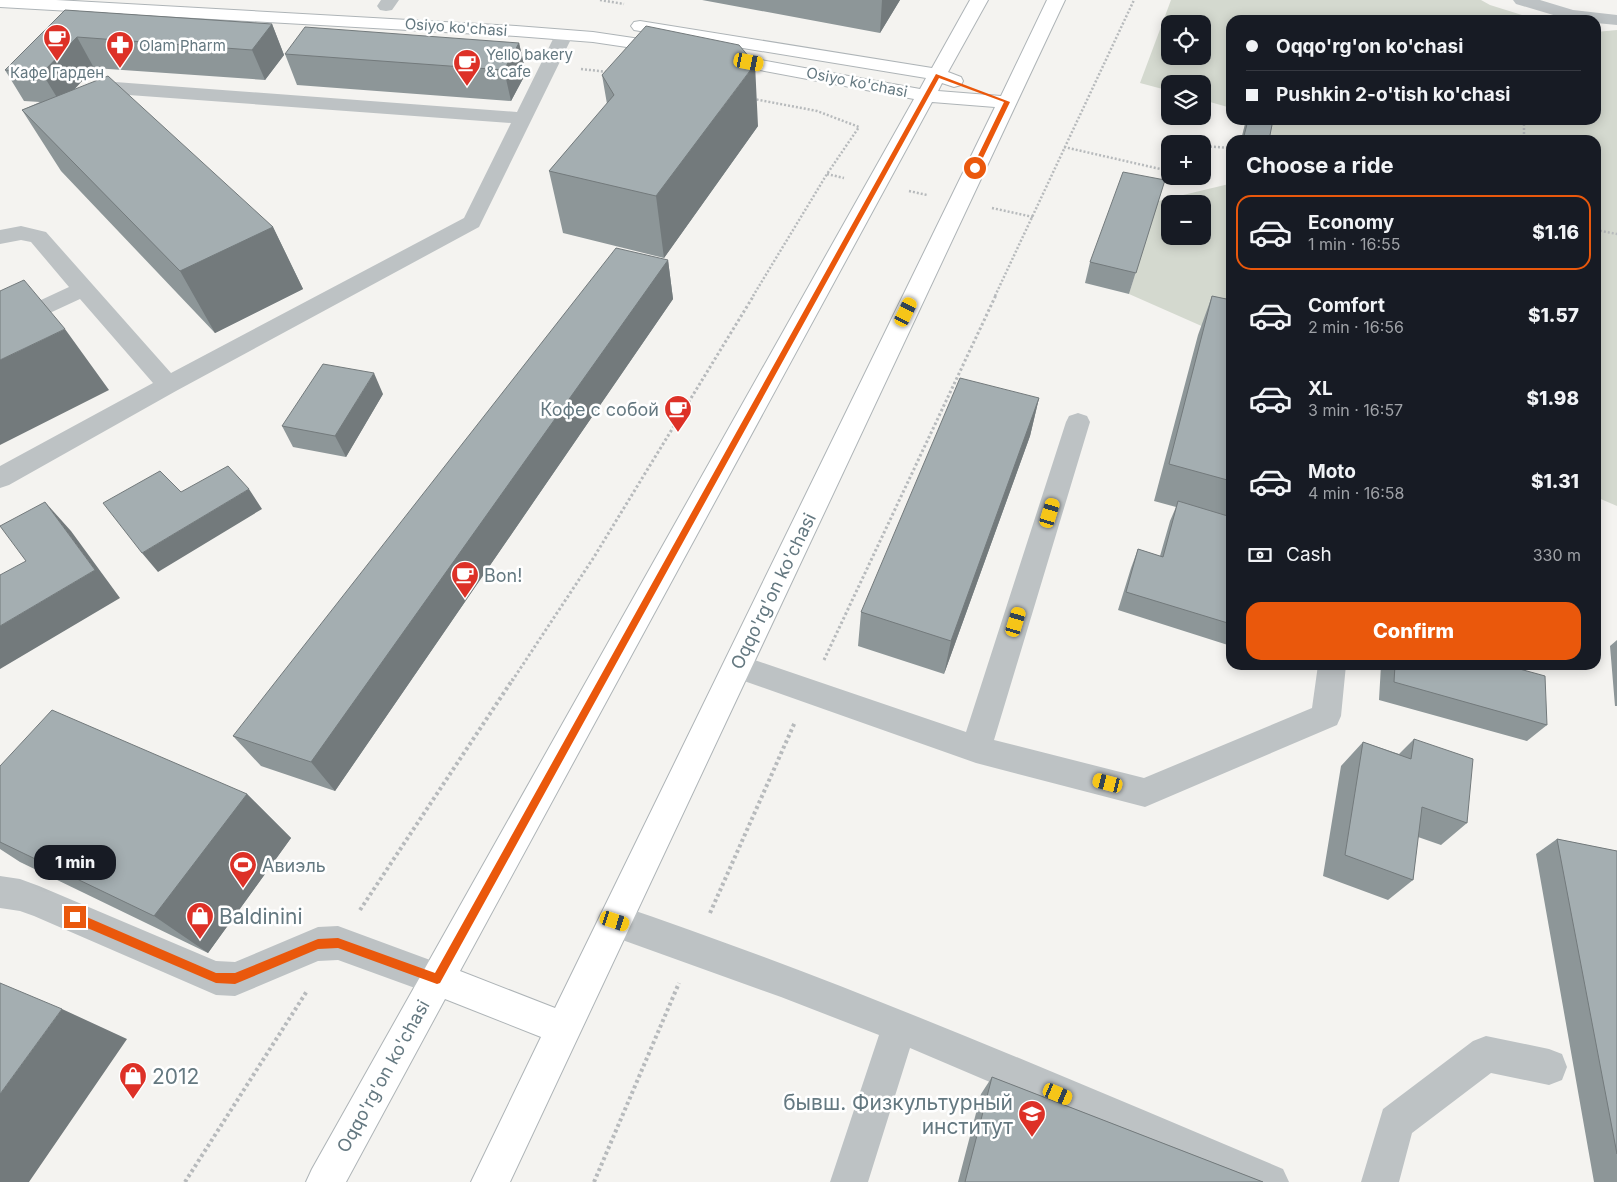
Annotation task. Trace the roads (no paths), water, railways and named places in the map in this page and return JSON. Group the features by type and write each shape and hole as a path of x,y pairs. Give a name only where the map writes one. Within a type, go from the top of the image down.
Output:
{"main road":[{"name":"Oqqo'rg'on ko'chasi","path":"324,1182 979,0"},
{"name":"Oqqo'rg'on ko'chasi","path":"490,1182 1056,0"},
{"name":"Osiyo ko'chasi","path":"0,2 361,21 564,35 680,50"},
{"name":"Osiyo ko'chasi","path":"620,23 755,43 1007,102"},
{"name":"Osiyo ko'chasi","path":"700,54 932,85"},
{"path":"437,979 564,1029"}],"street":[{"path":"1522,0 1579,15"},
{"path":"1601,18 1617,20"},
{"path":"0,478 168,385 472,222 564,35"},
{"path":"115,88 523,118"},
{"path":"0,238 21,233 38,237 168,385"},
{"path":"0,328 83,289"},
{"path":"976,749 1078,422"},
{"path":"737,666 976,749 1145,792 1326,716 1331,670"},
{"path":"0,892 20,895 39,902 216,978 235,978 318,944 338,943 437,979"},
{"path":"615,921 694,947 898,1027 1270,1182"},
{"path":"850,1182 898,1027"},
{"path":"1380,1182 1396,1122 1486,1054 1549,1067"}],"place":[{"name":"Кафе Гарден","path":"57,62"},
{"name":"Olam Pharm","path":"120,69"},
{"name":"Yello bakery & cafe","path":"467,87"},
{"name":"Кофе с собой","path":"678,433"},
{"name":"Bon!","path":"465,599"},
{"name":"Авиэль","path":"243,889"},
{"name":"Baldinini","path":"200,940"},
{"name":"2012","path":"133,1100"},
{"name":"бывш. Физкультурный институт","path":"1032,1138"}]}
